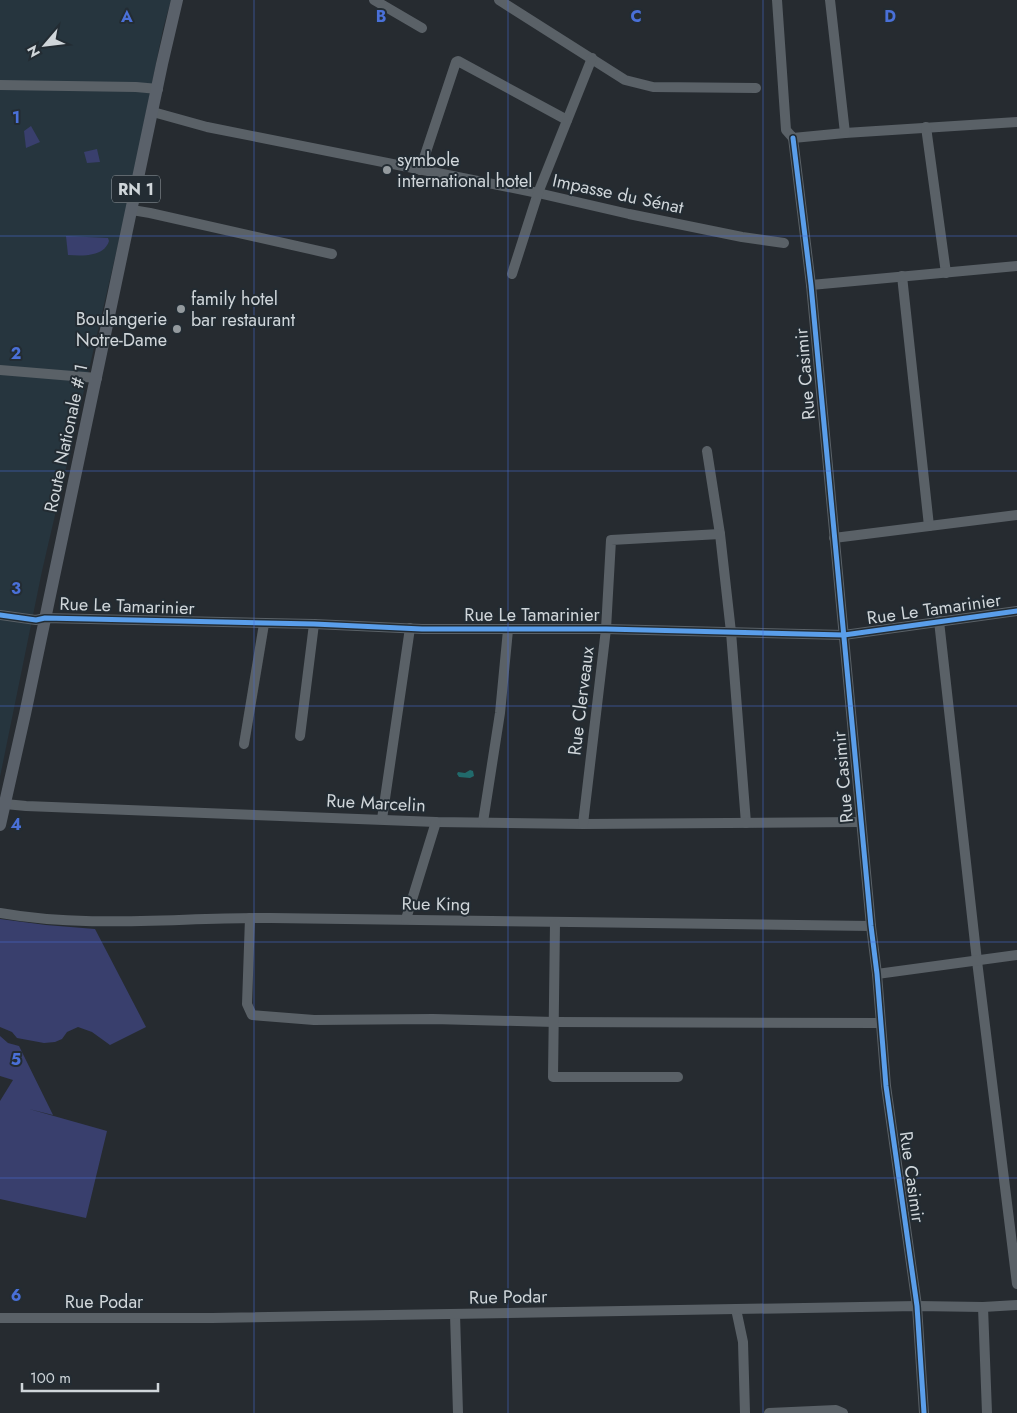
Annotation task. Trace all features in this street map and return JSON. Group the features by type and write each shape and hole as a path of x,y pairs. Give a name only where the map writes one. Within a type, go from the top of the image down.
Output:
{"main road":[{"name":"Route Nationale # 1","path":"0,825 177,0"}],"street":[{"path":"374,0 422,28"},
{"path":"500,0 625,80 653,87 756,88"},
{"name":"Rue Casimir","path":"777,0 786,130 793,138 811,284 886,1086 916,1306 924,1413"},
{"path":"830,0 845,133"},
{"path":"512,274 538,193 592,58"},
{"path":"420,170 456,62 458,61 567,120"},
{"path":"0,85 158,89"},
{"name":"Impasse du Sénat","path":"152,112 207,127 538,193 742,237 784,243"},
{"path":"793,138 1017,122"},
{"path":"926,127 946,272"},
{"path":"132,210 332,254"},
{"path":"811,284 946,272 1017,268"},
{"path":"902,276 929,526"},
{"path":"0,370 96,378"},
{"path":"707,451 720,534 732,632 746,823"},
{"path":"834,538 1017,514"},
{"name":"Rue Clerveaux","path":"583,824 606,629 611,540 720,534"},
{"name":"Rue Le Tamarinier","path":"0,615 36,620 45,618 410,628 606,629 844,635 1017,611"},
{"path":"939,621 977,961 1017,1284"},
{"path":"244,744 264,624"},
{"path":"300,736 314,624"},
{"path":"382,819 410,628"},
{"path":"483,822 500,712 508,630"},
{"name":"Rue Marcelin","path":"5,804 436,822 583,824 861,822"},
{"path":"406,919 436,822"},
{"name":"Rue King","path":"0,913 84,922 250,918 871,926"},
{"path":"250,918 247,1004 252,1015 314,1020 433,1018 554,1022 880,1023"},
{"path":"555,923 553,1077 678,1077"},
{"path":"877,974 1017,955"},
{"name":"Rue Podar","path":"0,1318 199,1318 1017,1305"},
{"path":"983,1307 987,1413"},
{"path":"736,1309 743,1342 745,1413"},
{"path":"455,1314 458,1413"},
{"path":"769,1413 836,1410 843,1413"}],"shaded area":[{"path":"0,0 171,0 163,29 127,206 42,571 0,777"},
{"path":"31,126 40,142 26,148 24,131"},
{"path":"97,149 100,162 87,163 84,152"},
{"path":"66,236 108,238 109,241 98,253 68,255"},
{"path":"470,770 473,771 474,776 470,778 459,777 457,774 458,772 465,773"},
{"path":"0,919 95,929 146,1027 110,1045 92,1032 78,1027 67,1032 62,1039 44,1043 17,1038 12,1032 0,1027"},
{"path":"0,1036 8,1043 19,1046 53,1115 29,1109 107,1131 86,1218 0,1199 0,1101 13,1080 0,1076"}],"cycle path":[{"path":"793,138 811,285 886,1086 917,1306 924,1413"},
{"path":"0,615 36,620 45,618 314,624 422,629 606,629 844,635 1017,611"}],"place":[{"name":"symbole international hotel","path":"387,170"},
{"name":"family hotel bar restaurant","path":"181,309"},
{"name":"Boulangerie Notre-Dame","path":"177,329"}]}
